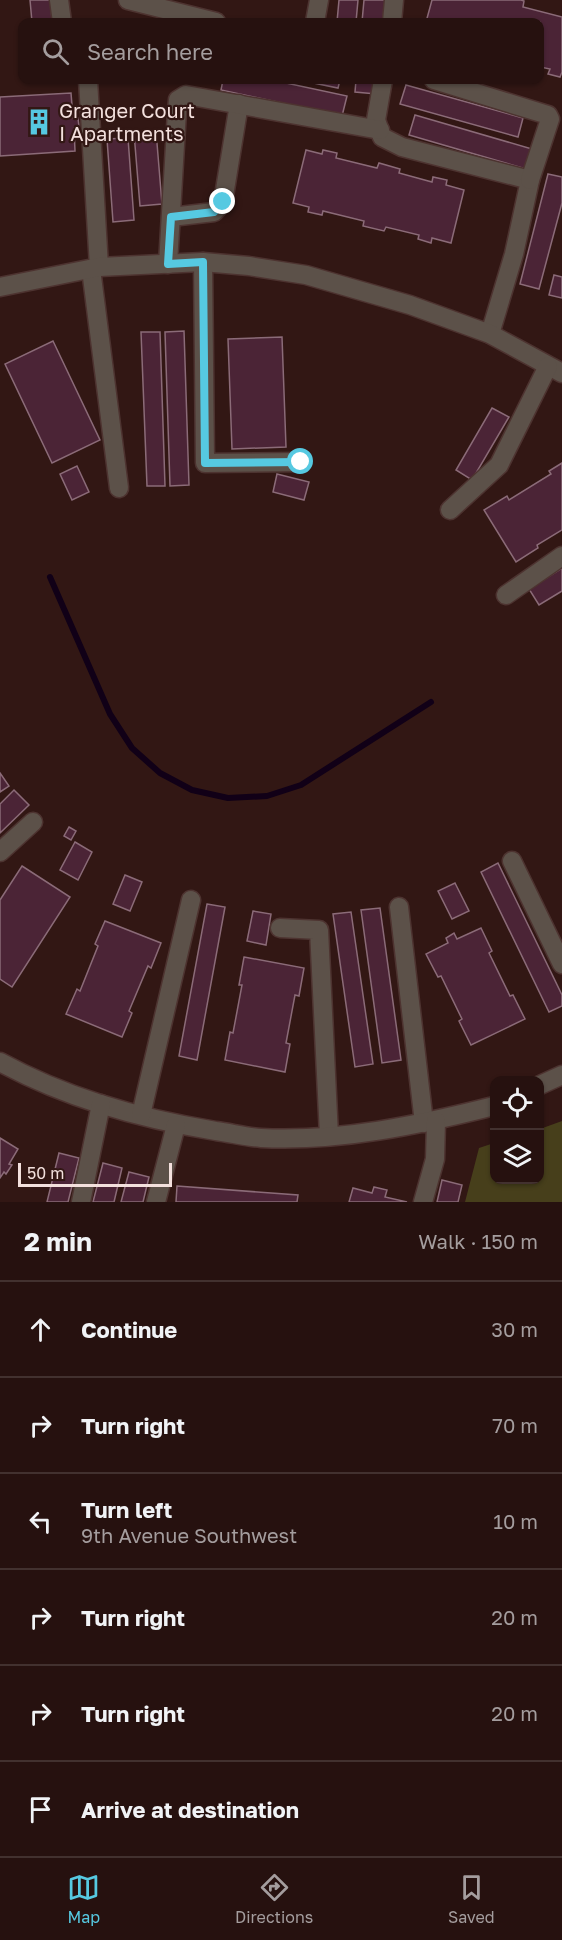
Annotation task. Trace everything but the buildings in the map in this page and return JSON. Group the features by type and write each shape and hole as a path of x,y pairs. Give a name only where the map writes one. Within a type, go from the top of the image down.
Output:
{"street":[{"path":"59,0 61,18"},
{"path":"128,0 200,18"},
{"path":"316,18 318,0"},
{"path":"392,18 394,0"},
{"path":"88,84 95,268 119,488"},
{"path":"382,84 376,120 382,137 402,147 530,180"},
{"path":"447,84 548,115 550,119 530,180 514,254 490,334"},
{"path":"168,264 178,100 186,95 380,130"},
{"path":"171,217 214,212 223,202 239,104"},
{"path":"1,284 95,268 203,262 240,265 306,275 411,305 490,334 555,370 500,465 450,510"},
{"path":"203,262 205,463 301,462"},
{"path":"506,596 562,556"},
{"path":"0,852 33,822"},
{"path":"512,861 562,964"},
{"path":"141,1115 191,900"},
{"path":"399,907 435,1159 423,1202"},
{"path":"280,928 319,930 329,1136"},
{"path":"0,1062 22,1074 101,1104 176,1125 260,1138 329,1136 430,1122 490,1107"},
{"path":"544,1083 562,1075"},
{"path":"81,1202 101,1104"},
{"path":"156,1202 176,1125"}],"shaded area":[{"path":"562,1121 562,1202 465,1202 479,1148 490,1144 490,1184 544,1184 544,1128"}],"waterway":[{"path":"50,577 110,714 132,748 160,773 192,790 228,798 267,796 301,785 431,702"}],"place":[{"name":"Granger Court I Apartments","path":"39,122"}],"route":[{"path":"223,202 214,212 171,217 168,264 203,262 205,463 301,462"}]}
